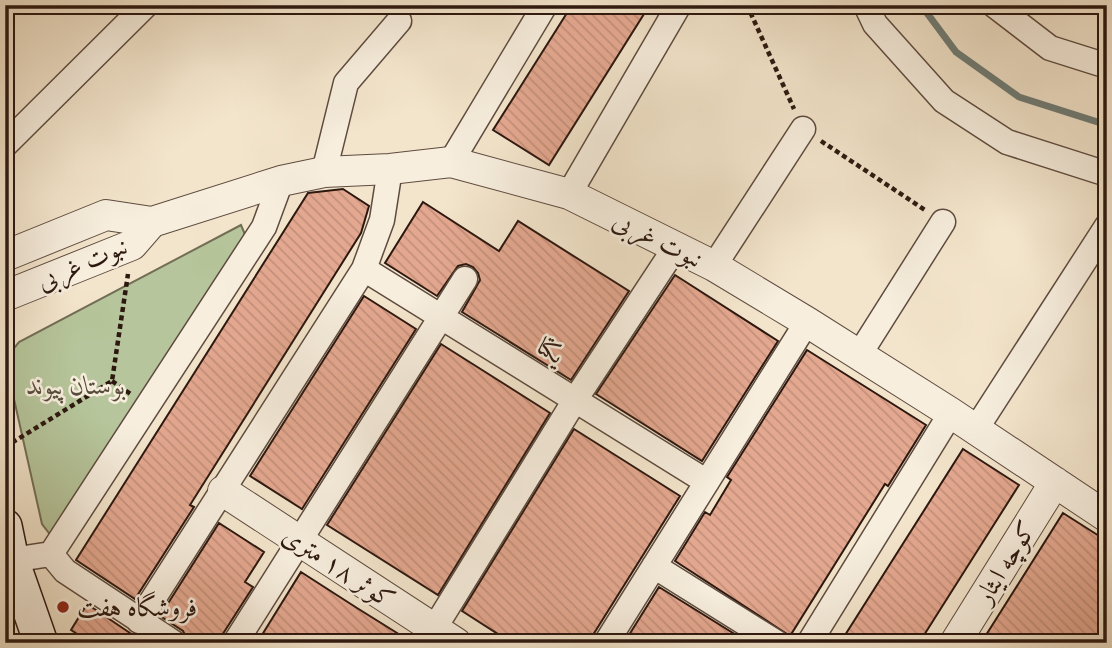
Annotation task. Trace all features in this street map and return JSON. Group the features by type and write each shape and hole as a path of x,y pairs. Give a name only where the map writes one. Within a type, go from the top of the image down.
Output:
{"main road":[{"path":"5,526 12,560 41,643"}],"street":[{"path":"5,145 146,5"},
{"path":"451,162 545,5"},
{"path":"866,5 874,24 944,101 1007,142 1107,174"},
{"path":"994,5 1050,48 1107,66"},
{"path":"569,194 673,8"},
{"path":"324,173 346,83 399,21"},
{"path":"714,266 803,130"},
{"name":"نبوت غربی","path":"5,256 106,215 152,222 281,181 324,173 451,162 569,194 714,266 807,322 1105,513"},
{"path":"139,621 364,269 382,220 390,169"},
{"path":"12,560 51,554 264,227 281,181"},
{"name":"نبوت غربی","path":"5,296 132,245 152,222"},
{"path":"859,355 943,222"},
{"path":"976,429 1107,226"},
{"path":"445,636 575,400 675,248"},
{"name":"یکتا","path":"364,269 707,482"},
{"path":"235,643 465,279"},
{"path":"606,643 807,322"},
{"path":"809,643 951,413"},
{"name":"کوچه ایثار","path":"956,643 1055,482"},
{"name":"کوثر ۱۸ متری","path":"223,492 445,636"},
{"path":"51,554 65,572 174,643"},
{"path":"654,566 777,643"}],"path":[{"path":"747,5 803,130 943,222"},
{"path":"5,447 112,381 132,245"}],"green space":[{"name":"بوستان پیوند","path":"241,225 246,237 52,537 42,524 5,359 19,342"}],"building":[{"path":"572,5 630,5 644,14 549,165 493,130"},
{"path":"343,189 369,206 361,233 190,505 194,507 135,599 76,560 308,193"},
{"path":"423,202 499,251 518,221 629,291 571,380 462,312 480,280 473,267 466,264 458,266 437,296 385,263"},
{"path":"675,275 778,341 702,461 596,394"},
{"path":"364,296 416,329 302,509 250,476"},
{"path":"441,344 550,413 438,595 327,525"},
{"path":"807,350 926,425 888,486 885,484 790,636 675,561 705,512 710,515 731,480 727,477"},
{"path":"574,429 680,496 593,635 591,643 512,643 462,611"},
{"path":"963,449 1019,485 919,643 840,643"},
{"path":"1063,513 1107,541 1107,643 981,643"},
{"path":"219,523 264,552 245,582 253,587 217,643 189,643 183,631 160,616"},
{"path":"301,572 357,608 413,643 257,643"},
{"path":"659,587 749,643 624,643"},
{"path":"87,604 147,643 91,643 71,630"}],"waterway":[{"path":"921,5 956,52 1019,97 1107,125"}],"place":[{"name":"فروشگاه هفت","path":"63,607"}]}
